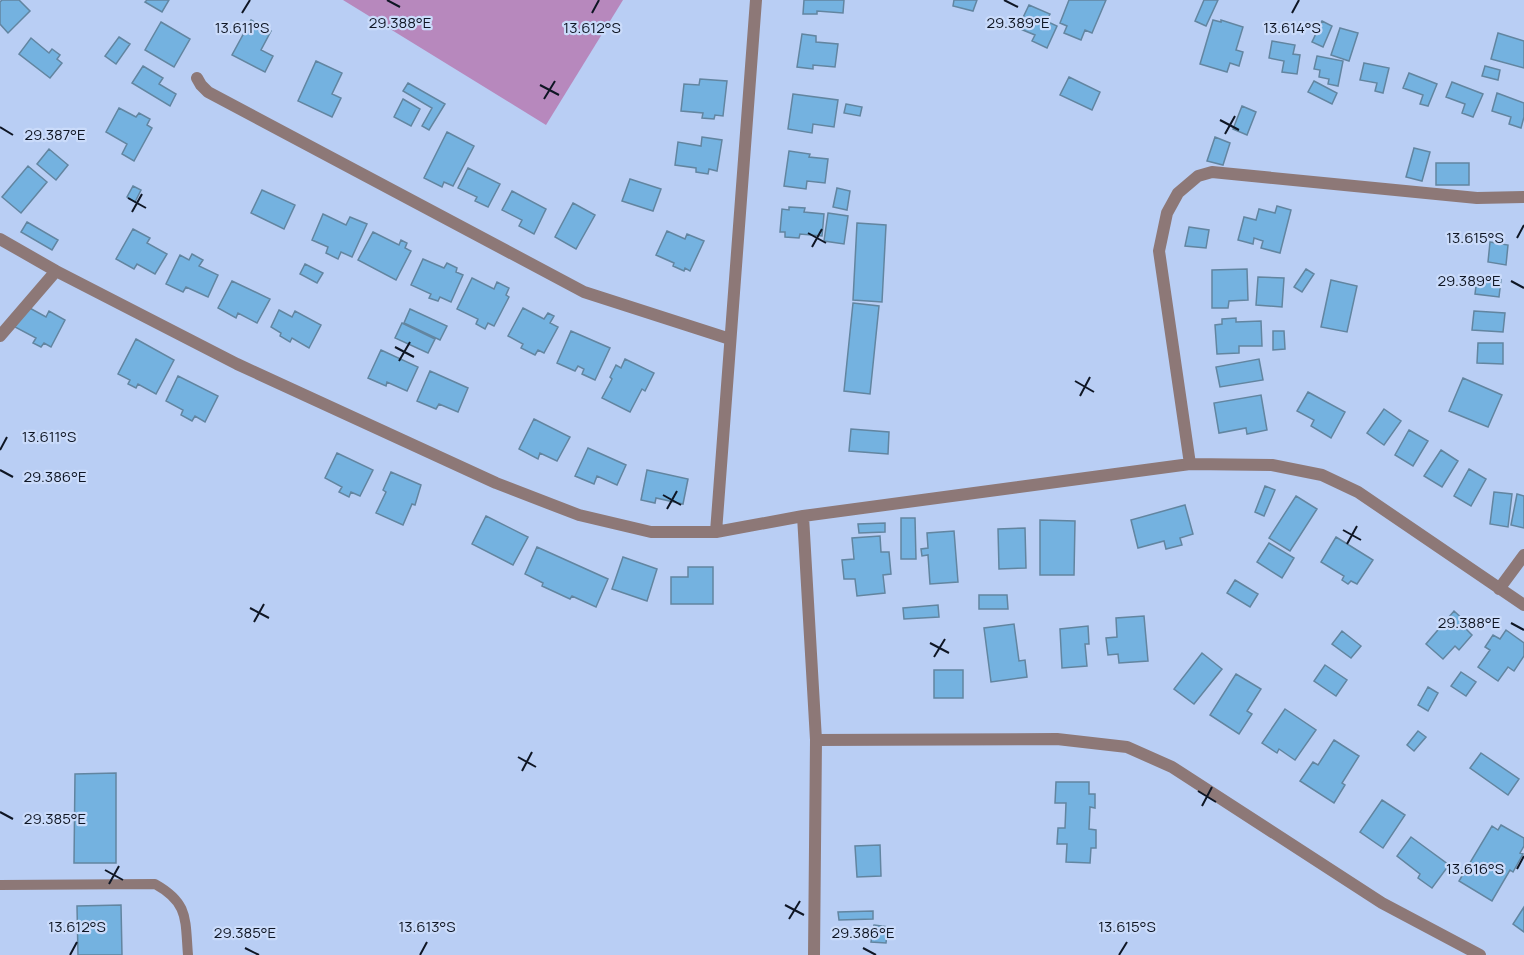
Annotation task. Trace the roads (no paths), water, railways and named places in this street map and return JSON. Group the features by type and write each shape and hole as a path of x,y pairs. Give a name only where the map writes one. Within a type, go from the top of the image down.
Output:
{"street":[{"path":"716,532 756,0"},
{"path":"197,78 208,92 584,292 730,339"},
{"path":"1190,464 1159,251 1167,213 1178,193 1198,176 1212,172 1477,198 1524,197"},
{"path":"0,239 56,271 237,364 496,483 579,515 651,532 716,532 802,516 1190,464 1272,465 1322,475 1358,492 1524,605"},
{"path":"0,336 56,271"},
{"path":"802,516 816,740 814,955"},
{"path":"1499,589 1524,555"},
{"path":"816,740 1057,739 1127,747 1172,767 1382,903 1480,955"}],"lane":[{"path":"0,885 155,884 179,902 185,918 188,955"}]}
